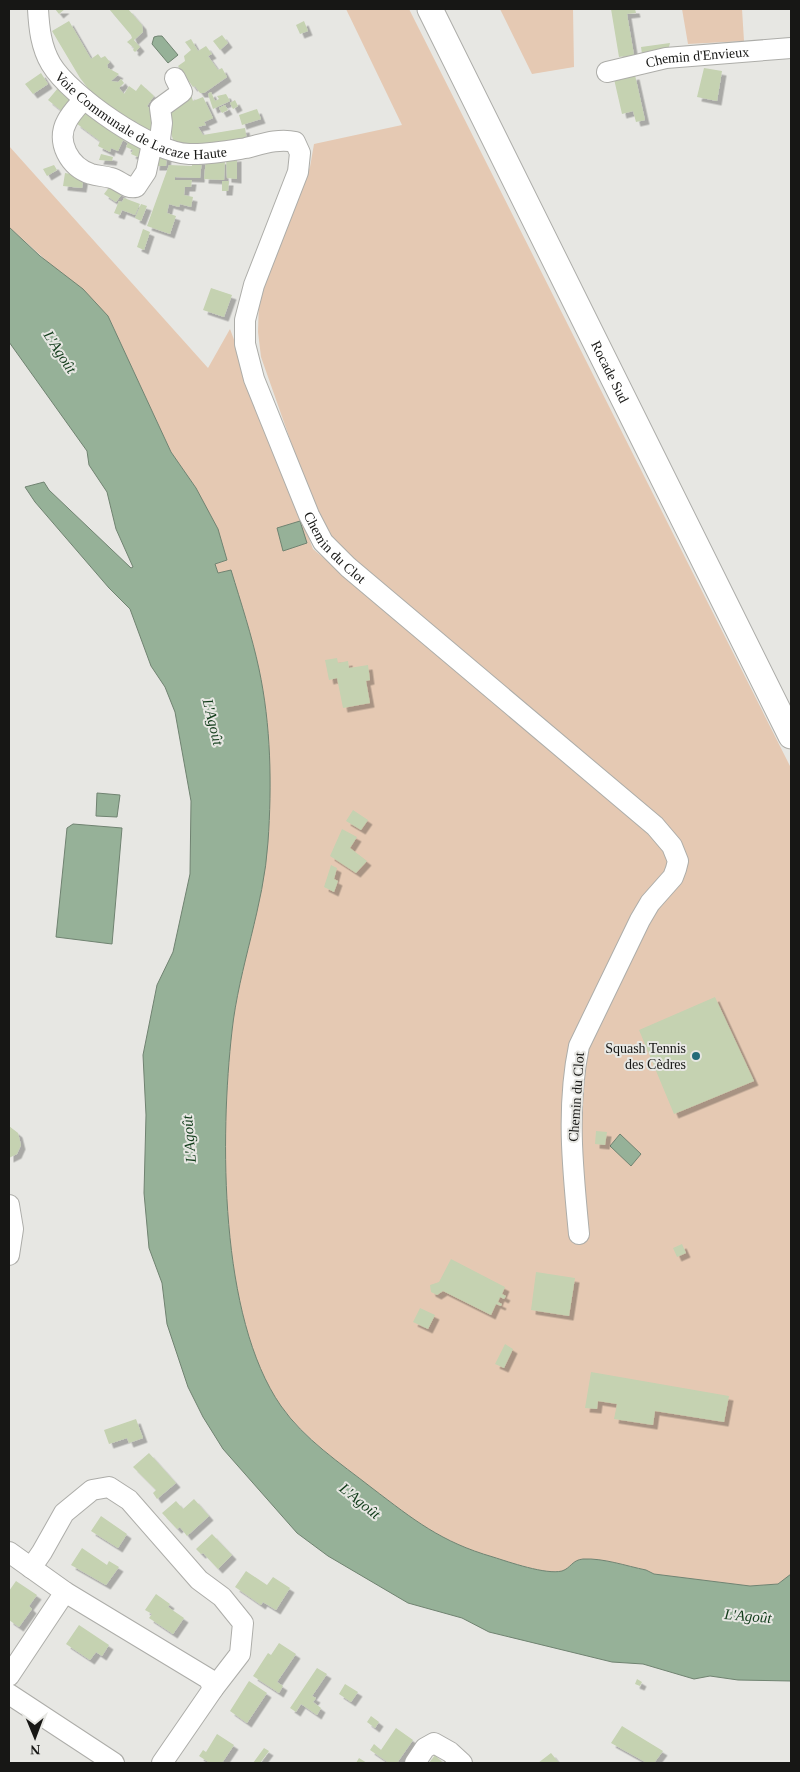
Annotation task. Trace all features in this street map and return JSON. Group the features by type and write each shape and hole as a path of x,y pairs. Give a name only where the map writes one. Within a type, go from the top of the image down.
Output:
{"main road":[{"name":"Rocade Sud","path":"430,9 791,736"}],"street":[{"name":"Voie Communale de Lacaze Haute","path":"38,9 40,32 46,54 60,76 84,99 155,145 177,153 192,155 240,149 279,141 295,142"},
{"name":"Chemin d'Envieux","path":"607,72 666,58 791,48"},
{"path":"84,99 68,118 64,128 67,154 80,167 91,174 112,178 130,188 136,188 146,172 162,124 160,108 182,92 175,78"},
{"name":"Chemin du Clot","path":"295,142 300,153 298,172 254,285 245,320 245,338 248,363 254,379 290,470 319,534 334,553 355,573 664,834 668,864 660,889 640,920 579,1046 576,1062 572,1142 579,1234"},
{"path":"9,1206 13,1229 9,1255"},
{"path":"31,1568 64,1513 92,1490 109,1487 129,1500 199,1580 222,1597 243,1623 240,1654 213,1688 162,1763"},
{"path":"9,1552 65,1592 210,1679 213,1688"},
{"path":"9,1676 65,1592"},
{"path":"9,1694 114,1763"},
{"path":"416,1763 426,1748 434,1743 450,1752 462,1763"}],"shaded area":[{"path":"346,9 409,9 791,768 791,1574 778,1584 750,1586 654,1574 646,1570 591,1559 576,1561 562,1571 547,1571 508,1562 475,1551 443,1537 401,1510 335,1460 290,1418 281,1406 261,1369 246,1325 235,1276 229,1225 226,1122 228,1074 235,1007 261,890 268,842 270,755 259,669 250,632 231,571 218,573 215,564 227,560 196,488 171,452 108,316 9,227 9,146 208,368 230,329 313,549 638,822 663,823 343,549 325,530 311,499 261,357 258,332 259,299 310,167 314,144 402,125"},
{"path":"500,9 573,9 574,67 532,74"},
{"path":"682,9 742,9 744,41 688,44"}],"water":[{"path":"162,36 178,55 168,63 152,44 154,37"},
{"name":"L'Agoût","path":"9,227 40,256 83,289 108,316 171,452 196,488 218,529 227,560 215,564 218,573 231,570 259,669 270,755 268,842 262,890 235,1007 228,1074 226,1172 235,1276 246,1325 261,1369 281,1406 311,1440 415,1520 443,1537 475,1551 537,1570 555,1572 568,1568 576,1561 591,1559 646,1570 654,1574 750,1586 778,1584 791,1574 791,1681 738,1680 710,1676 694,1679 643,1664 612,1662 489,1632 462,1618 408,1603 328,1556 297,1533 223,1449 203,1417 188,1387 167,1324 162,1283 149,1248 144,1193 146,1115 143,1055 157,985 173,952 190,874 191,801 175,712 165,687 151,666 130,609 109,588 35,502 25,487 44,482 49,490 131,568 133,567 116,529 107,492 89,465 87,451 9,342"},
{"path":"300,521 307,543 283,551 277,528"},
{"path":"97,793 120,795 117,817 96,816"},
{"path":"73,824 122,828 112,944 56,937 67,828"},
{"path":"620,1134 641,1154 631,1166 610,1146"}],"building":[{"path":"55,9 65,9 59,14"},
{"path":"109,9 128,9 142,25 143,32 134,40 140,47 135,52 134,48 127,42 132,38 131,35"},
{"path":"611,9 635,9 636,13 627,14 634,55 619,57"},
{"path":"69,21 91,59 98,54 101,58 105,56 110,62 107,65 108,68 119,74 111,81 118,82 121,79 124,83 119,88 124,94 129,86 136,91 141,84 154,96 147,106 157,115 150,134 134,120 131,124 91,92 80,78 52,31"},
{"path":"304,21 308,31 300,34 296,25"},
{"path":"222,35 228,43 220,50 213,41"},
{"path":"191,39 198,51 206,46 212,54 208,56 218,70 222,68 227,77 204,93 200,93 195,86 193,87 178,66 185,61 184,56 191,50 185,42"},
{"path":"670,43 668,51 642,54 641,47"},
{"path":"704,68 722,71 717,101 697,97"},
{"path":"41,73 48,84 33,94 25,84"},
{"path":"635,75 645,120 636,122 633,111 622,114 614,79"},
{"path":"58,88 72,100 63,112 48,100"},
{"path":"211,92 215,101 219,99 217,96 226,94 230,101 213,109 208,94"},
{"path":"191,95 193,101 203,97 213,118 204,122 206,125 198,127 203,135 245,128 247,140 193,149 192,143 175,146 164,111"},
{"path":"235,100 238,106 233,109 230,103"},
{"path":"225,105 228,110 222,113 219,108"},
{"path":"86,109 144,145 138,157 131,154 133,150 126,147 128,143 123,140 118,151 111,148 110,152 98,146 100,141 76,123"},
{"path":"257,109 261,119 242,125 239,115"},
{"path":"156,151 167,155 166,166 155,166"},
{"path":"101,154 113,157 112,161 99,160"},
{"path":"237,157 237,179 227,178 226,158"},
{"path":"192,159 202,160 200,178 175,177 175,180 192,180 191,187 185,187 184,195 193,197 191,207 180,204 179,207 169,204 167,213 176,216 170,234 147,226 169,165 192,166"},
{"path":"206,159 225,160 224,180 204,179"},
{"path":"54,165 57,170 47,176 43,169"},
{"path":"65,173 84,176 82,188 63,186"},
{"path":"222,181 229,181 228,191 222,191"},
{"path":"110,186 122,194 116,202 104,194"},
{"path":"124,198 140,204 135,215 122,210 120,215 114,213 119,201 122,202"},
{"path":"141,204 147,206 141,221 135,218"},
{"path":"143,229 150,232 144,250 137,247"},
{"path":"211,288 232,295 224,317 203,310"},
{"path":"337,658 338,663 348,661 349,668 368,665 370,680 366,681 370,703 343,708 337,678 329,680 325,660"},
{"path":"353,810 368,820 361,830 346,821"},
{"path":"342,829 357,837 350,848 367,861 356,873 330,856"},
{"path":"331,865 337,868 334,879 338,881 334,892 324,887"},
{"name":"Squash Tennis des Cèdres","path":"715,997 754,1081 674,1114 639,1030"},
{"path":"9,1126 18,1133 21,1145 17,1154 9,1158"},
{"path":"596,1131 607,1132 605,1145 595,1144"},
{"path":"682,1244 686,1253 677,1257 673,1248"},
{"path":"451,1259 505,1287 502,1294 506,1296 504,1299 500,1297 498,1302 502,1304 501,1306 496,1304 491,1315 443,1291 437,1295 431,1292 430,1285 439,1282"},
{"path":"536,1272 575,1278 569,1316 531,1310"},
{"path":"420,1308 435,1315 428,1329 413,1322"},
{"path":"505,1344 513,1349 504,1368 495,1364"},
{"path":"591,1372 729,1396 724,1422 655,1411 653,1425 614,1419 617,1404 598,1401 597,1409 585,1408"},
{"path":"136,1419 143,1438 129,1443 127,1438 109,1444 104,1430"},
{"path":"149,1453 176,1483 157,1499 153,1493 156,1490 133,1467"},
{"path":"194,1499 209,1516 187,1536 180,1527 177,1529 162,1513 176,1501 183,1509"},
{"path":"101,1516 127,1534 118,1548 91,1531"},
{"path":"212,1534 232,1555 218,1569 203,1553 201,1554 196,1549"},
{"path":"82,1548 107,1565 109,1561 119,1567 106,1585 71,1565"},
{"path":"246,1571 267,1585 273,1577 290,1588 276,1610 263,1602 261,1605 235,1587"},
{"path":"16,1581 37,1595 29,1606 32,1609 19,1627 9,1620 9,1591"},
{"path":"156,1594 170,1604 168,1607 184,1618 173,1634 149,1618 152,1614 145,1610"},
{"path":"79,1625 109,1645 102,1656 96,1652 90,1660 66,1644"},
{"path":"279,1643 296,1654 277,1682 283,1686 279,1693 253,1676 268,1653 271,1655"},
{"path":"317,1668 327,1674 312,1696 316,1698 313,1702 321,1708 317,1715 301,1704 296,1712 290,1708"},
{"path":"637,1679 642,1682 640,1686 635,1684"},
{"path":"249,1681 267,1693 247,1723 230,1711"},
{"path":"345,1684 358,1692 351,1702 339,1694"},
{"path":"371,1716 379,1722 375,1728 367,1722"},
{"path":"622,1726 663,1751 654,1763 647,1763 611,1743"},
{"path":"396,1728 413,1740 397,1763 389,1763 370,1750 374,1744 381,1750"},
{"path":"217,1734 234,1745 222,1763 210,1763 199,1756 203,1750 206,1752"},
{"path":"264,1748 269,1751 260,1763 253,1763"},
{"path":"551,1753 559,1763 538,1763"},
{"path":"435,1755 443,1763 429,1763"},
{"path":"359,1758 367,1763 356,1763"}],"place":[{"name":"Squash Tennis des Cèdres","path":"696,1056"}]}
